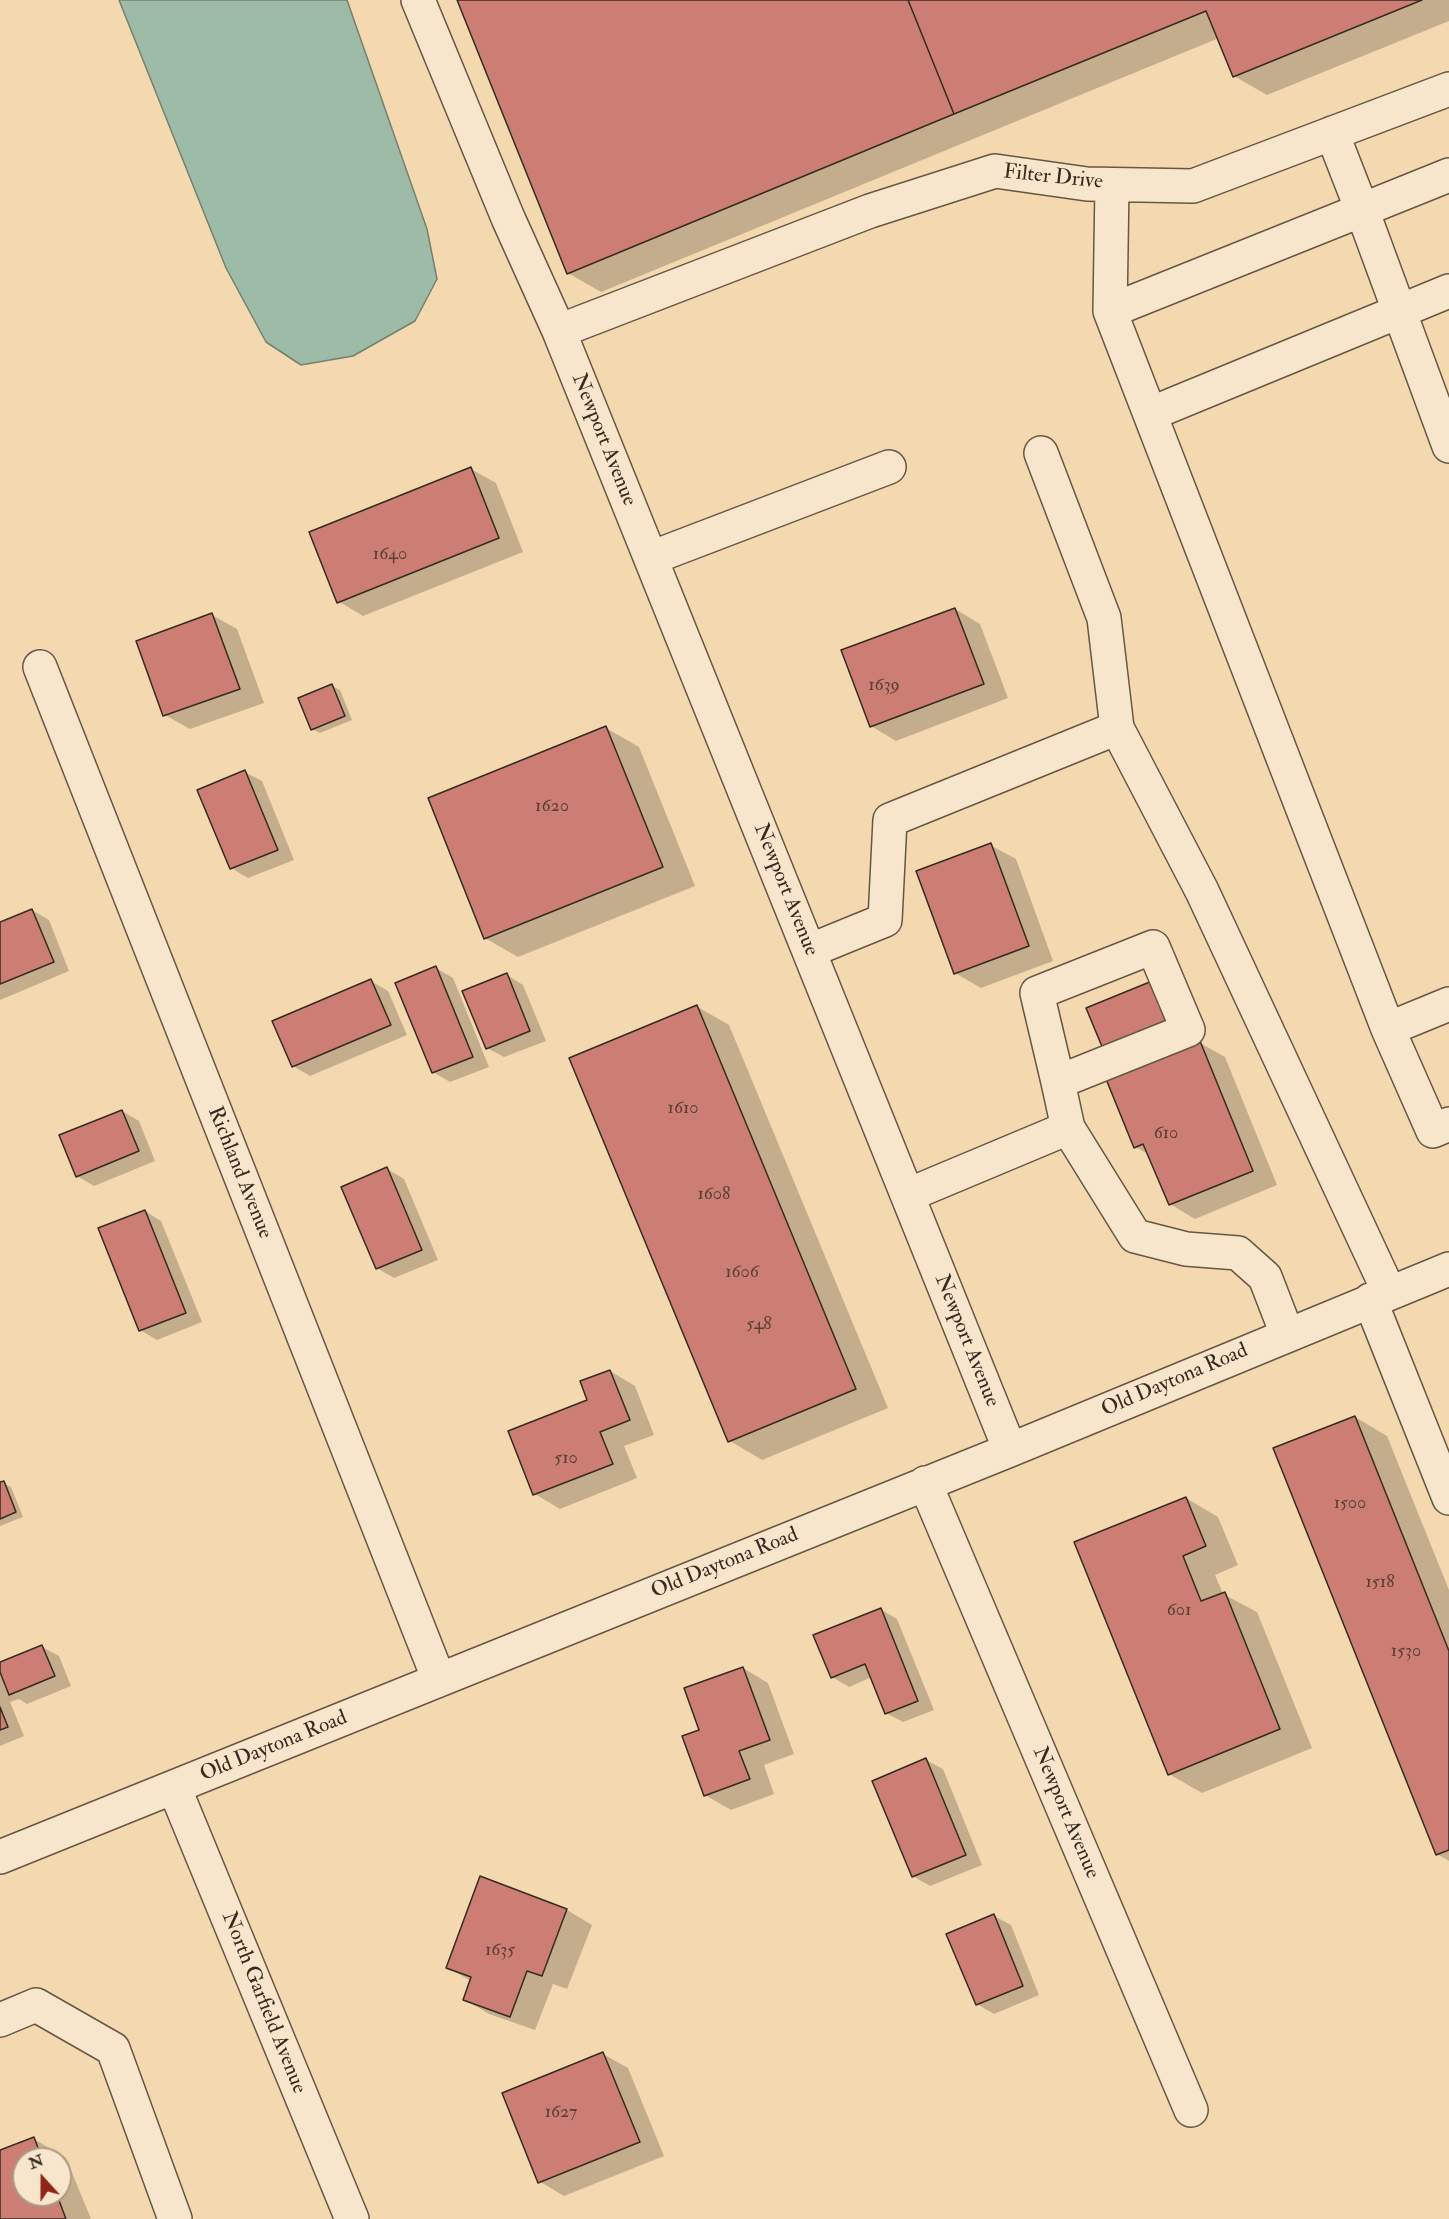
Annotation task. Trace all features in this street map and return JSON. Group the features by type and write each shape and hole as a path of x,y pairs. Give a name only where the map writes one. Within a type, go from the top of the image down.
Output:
{"street":[{"name":"Newport Avenue","path":"418,0 508,218 559,331 1010,1450"},
{"name":"Filter Drive","path":"559,331 870,212 995,171 1087,184 1193,186 1449,88"},
{"path":"1332,133 1449,446"},
{"path":"1110,311 1449,175"},
{"path":"1112,185 1110,311 1388,1029 1432,1131 1449,1124"},
{"path":"1150,414 1449,291"},
{"path":"1041,453 1104,618 1117,728 1202,891 1379,1296 1449,1498"},
{"path":"651,558 890,466"},
{"name":"Richland Avenue","path":"40,667 439,1680"},
{"path":"809,951 885,920 890,820 1117,728"},
{"path":"1058,1082 1188,1030 1153,947 1037,993 1068,1128 1135,1236 1186,1249 1238,1253 1265,1276 1287,1334"},
{"path":"1388,1029 1449,1005"},
{"path":"908,1195 1068,1128"},
{"name":"Old Daytona Road","path":"0,1857 1010,1450 1449,1269"},
{"name":"Newport Avenue","path":"925,1483 1191,2110"},
{"name":"North Garfield Avenue","path":"174,1787 352,2219"},
{"path":"0,2020 36,2005 113,2049 175,2219"}],"shaded area":[{"path":"119,0 347,0 427,229 437,279 415,321 353,356 301,365 266,342 226,268"}],"building":[{"path":"457,0 908,0 954,114 567,274"},
{"path":"908,0 1422,0 1233,77 1206,11 954,114"},
{"path":"471,467 499,538 337,603 309,532"},
{"path":"955,608 984,684 870,727 841,650"},
{"path":"212,613 240,689 163,716 136,641"},
{"path":"332,684 345,716 311,730 298,698"},
{"path":"606,726 663,867 484,939 428,798"},
{"path":"245,770 278,850 230,869 197,790"},
{"path":"991,843 1029,946 954,974 916,871"},
{"path":"32,909 54,962 0,984 0,922"},
{"path":"436,966 473,1057 432,1073 395,983"},
{"path":"507,973 530,1031 486,1049 462,991"},
{"path":"371,979 391,1025 292,1067 272,1021"},
{"path":"1157,979 1173,1020 1103,1049 1086,1008"},
{"path":"697,1005 856,1389 728,1442 569,1058"},
{"path":"1200,1041 1253,1171 1169,1205 1143,1144 1134,1148 1106,1079"},
{"path":"122,1110 139,1151 76,1177 59,1135"},
{"path":"387,1167 422,1250 376,1269 341,1187"},
{"path":"145,1210 186,1313 139,1331 98,1228"},
{"path":"610,1370 630,1420 600,1432 613,1464 533,1495 508,1431 587,1400 580,1381"},
{"path":"1355,1416 1449,1651 1449,1850 1436,1855 1273,1448"},
{"path":"4,1481 16,1512 0,1519 0,1482"},
{"path":"1186,1497 1206,1546 1183,1556 1201,1601 1225,1592 1280,1729 1168,1775 1074,1542"},
{"path":"881,1608 918,1701 885,1714 865,1664 831,1678 813,1635"},
{"path":"42,1645 55,1676 9,1695 0,1672 0,1662"},
{"path":"743,1667 770,1740 739,1751 750,1779 704,1796 682,1736 699,1730 684,1688"},
{"path":"0,1707 8,1727 0,1730"},
{"path":"926,1758 966,1855 912,1877 872,1781"},
{"path":"480,1876 567,1909 542,1976 527,1971 510,2017 463,2000 471,1977 446,1968"},
{"path":"994,1914 1023,1986 976,2005 946,1934"},
{"path":"603,2052 640,2142 538,2183 502,2093"},
{"path":"34,2137 38,2147 12,2147 12,2207 62,2207 66,2219 0,2219 0,2150"}]}
